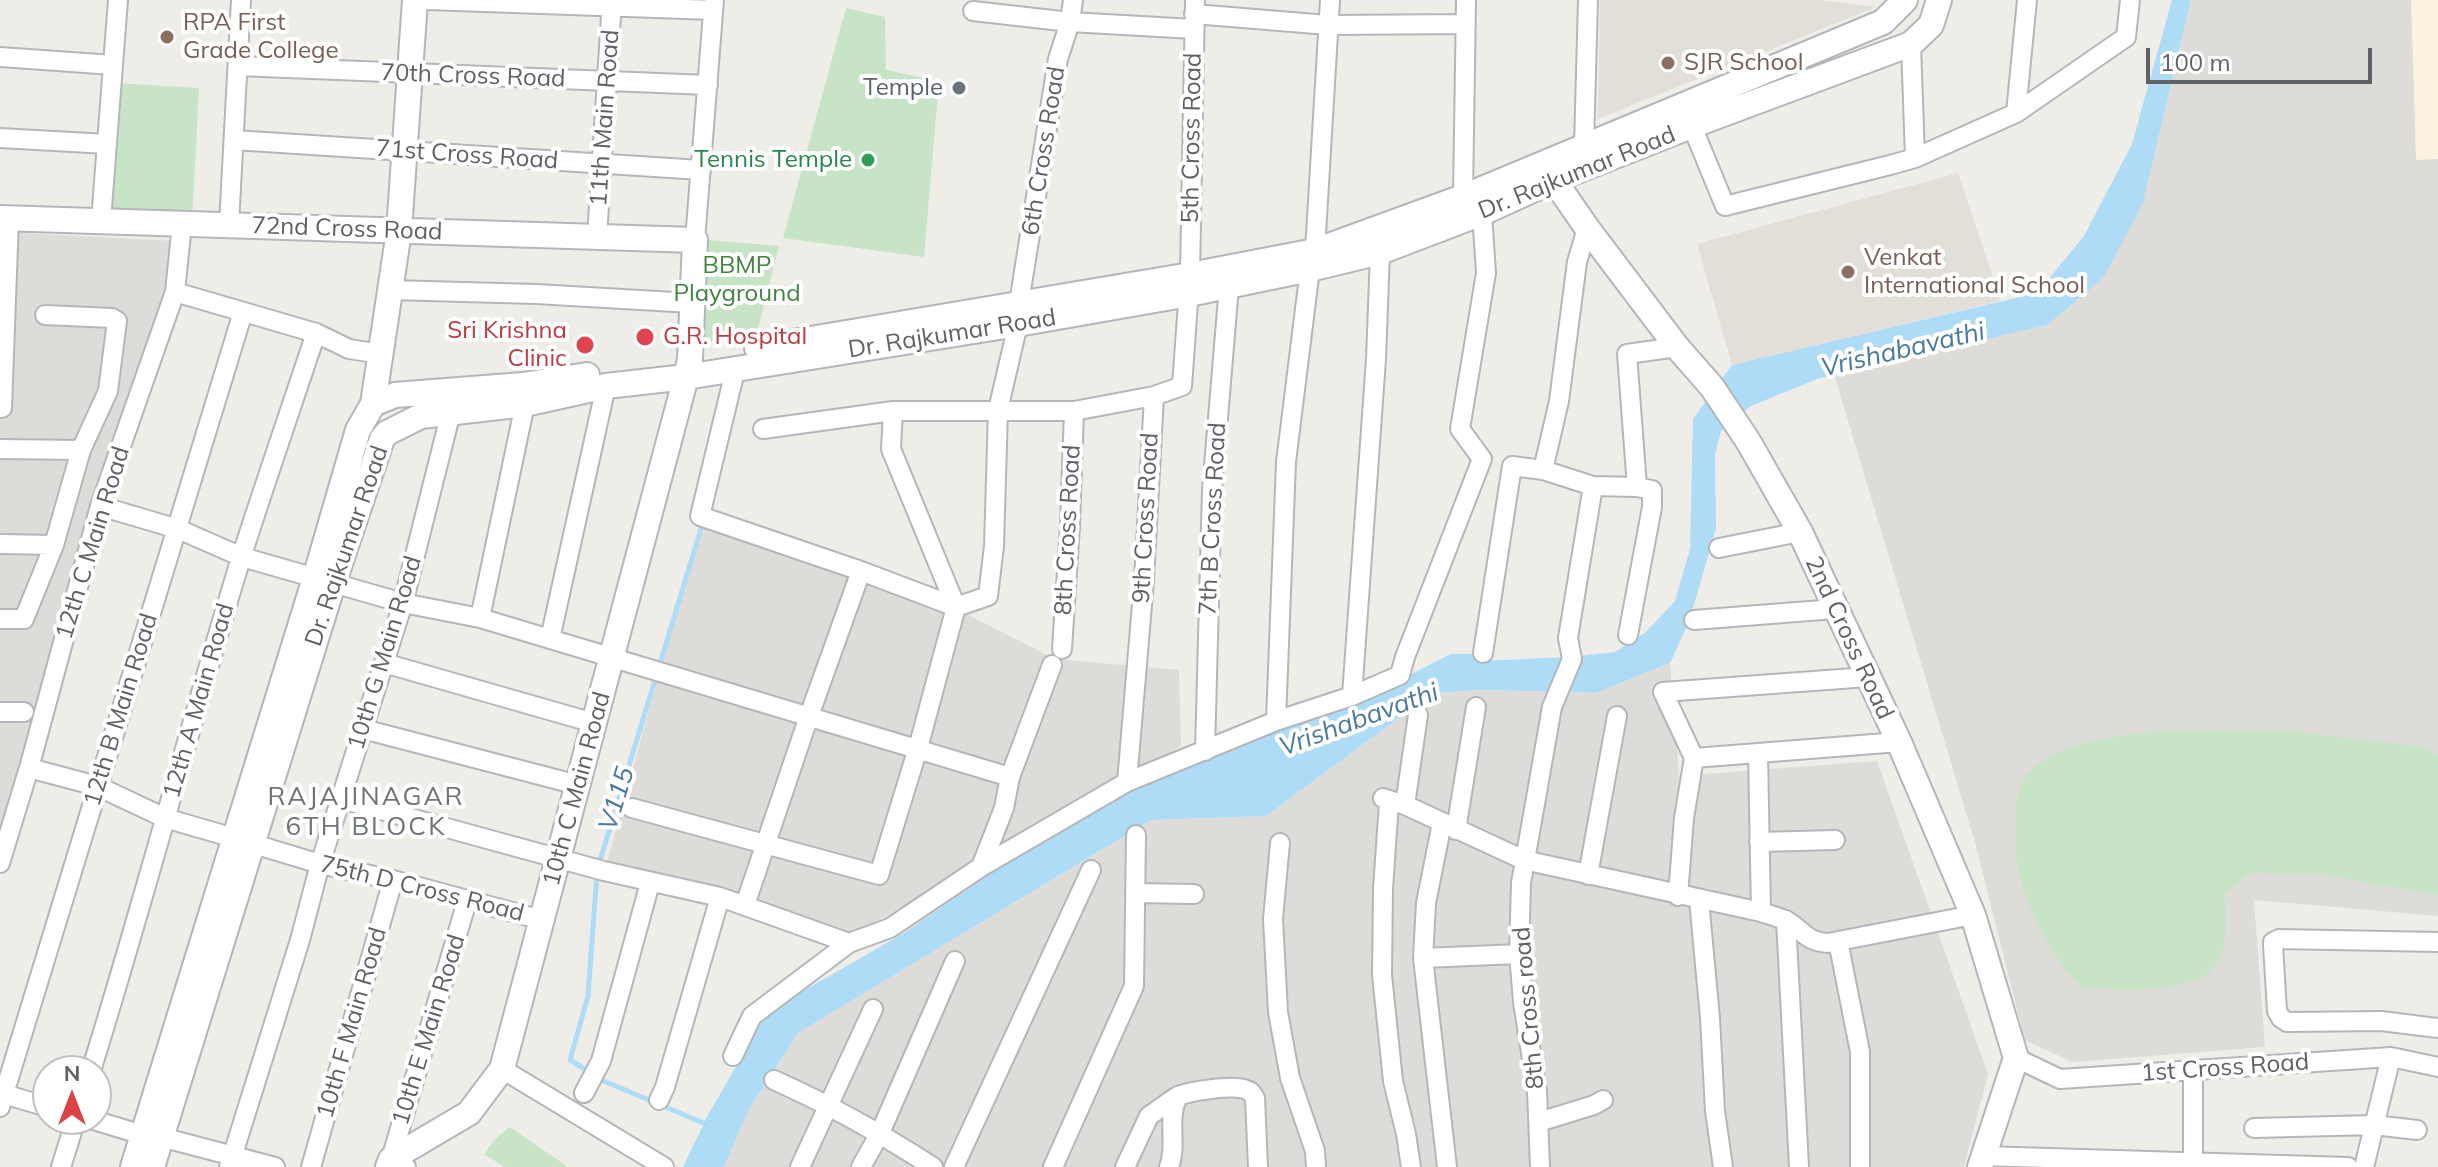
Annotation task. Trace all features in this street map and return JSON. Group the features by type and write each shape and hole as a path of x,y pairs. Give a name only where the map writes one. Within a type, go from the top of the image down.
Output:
{"main road":[{"path":"387,433 373,404 399,231 415,0"},
{"name":"Dr. Rajkumar Road","path":"1189,285 1229,286 1312,260 1463,197 1550,171 1688,115 1883,22 1904,0"},
{"path":"1911,44 1931,25 1939,0"},
{"name":"Dr. Rajkumar Road","path":"133,1167 152,1136 324,581 387,433 421,416 525,404 688,368 1189,285 1312,260 1380,252 1482,213 1550,171 1584,145 1911,44"},
{"name":"2nd Cross Road","path":"1550,171 1587,228 1677,347 1712,387 1748,441 1800,532 1899,742 1973,915 2016,1058"},
{"name":"72nd Cross Road","path":"4,218 695,240"},
{"name":"10th C Main Road","path":"395,1164 469,1113 502,1069 688,368 695,240"},
{"name":"Dr. Rajkumar Road","path":"324,581 358,430 373,404 395,395 688,368 736,367 1018,313"},
{"path":"1982,1162 2016,1058"},
{"name":"Dr. Rajkumar Road","path":"152,1136 152,1167"}],"street":[{"path":"101,221 118,0"},
{"path":"229,225 241,0"},
{"path":"427,0 714,5 695,240"},
{"name":"6th Cross Road","path":"956,607 988,596 994,546 998,410 1018,313 1058,59 1070,22 1073,0"},
{"path":"1276,721 1286,462 1312,260 1330,0"},
{"path":"1463,197 1466,0"},
{"path":"1584,145 1588,0"},
{"path":"2016,113 2027,0"},
{"path":"1688,115 1725,206 1915,158 2016,113 2126,37 2130,0"},
{"name":"11th Main Road","path":"597,237 612,3"},
{"path":"973,11 995,7 1032,9 1070,22 1194,14 1328,25 1466,24"},
{"name":"5th Cross Road","path":"1189,285 1194,14"},
{"path":"1911,44 1915,158"},
{"path":"0,57 113,65"},
{"name":"70th Cross Road","path":"238,66 708,85"},
{"path":"0,138 107,144"},
{"name":"71st Cross Road","path":"234,140 701,170"},
{"path":"733,1056 752,1016 849,943 890,928 981,867 1127,782 1276,721 1352,696 1400,675 1482,459 1460,429 1486,273 1482,213"},
{"path":"2,408 4,218"},
{"name":"12th C Main Road","path":"0,863 100,506 175,292 182,224"},
{"path":"1543,470 1559,401 1577,262 1587,228"},
{"path":"1352,696 1376,359 1380,252"},
{"path":"763,429 893,411 1074,411 1154,396 1182,386 1189,285"},
{"name":"7th B Cross Road","path":"1205,751 1212,490 1229,286"},
{"path":"391,290 692,303"},
{"path":"175,292 316,333 349,349 381,354"},
{"name":"12th B Main Road","path":"1,1098 243,312"},
{"path":"0,619 24,619 54,545 81,450 108,391 117,321 112,318 45,315"},
{"name":"12th A Main Road","path":"96,1055 242,557 316,333"},
{"path":"1637,487 1627,354 1677,347"},
{"path":"736,367 706,518 956,607"},
{"path":"550,639 606,386"},
{"name":"9th Cross Road","path":"1127,782 1144,581 1154,396"},
{"path":"480,618 525,404"},
{"path":"632,808 879,875 918,748 956,607 891,449 893,411"},
{"name":"8th Cross Road","path":"1062,649 1074,411"},
{"name":"10th G Main Road","path":"230,1162 403,603 451,412"},
{"path":"0,449 81,450"},
{"path":"1483,653 1512,466 1543,470 1593,486 1652,490 1652,507 1628,635"},
{"name":"8th Cross road","path":"1540,1167 1537,1091 1519,954 1524,860 1552,707 1572,659 1568,638 1593,486"},
{"path":"100,506 178,529 242,557 403,603 480,618 1010,777"},
{"path":"1719,548 1800,532"},
{"path":"0,544 54,545"},
{"path":"745,905 861,571"},
{"path":"1694,620 1835,609"},
{"path":"384,663 594,723"},
{"path":"981,867 1004,808 1010,777 1052,665"},
{"path":"1678,896 1684,818 1694,758 1663,692 1868,677"},
{"path":"1447,1167 1423,958 1426,903 1449,826 1476,707"},
{"path":"0,712 24,712"},
{"path":"1411,1167 1393,1081 1382,975 1383,889 1392,802 1418,715"},
{"path":"1588,875 1617,716"},
{"path":"363,729 578,785"},
{"path":"1694,758 1899,742"},
{"path":"1758,753 1761,912"},
{"name":"75th D Cross Road","path":"29,768 97,786 165,818 242,841 542,920"},
{"path":"341,799 650,883 720,897 849,943"},
{"path":"1392,802 1524,860 1761,912 1786,920 1815,942 1838,941 1973,915"},
{"path":"1053,1167 1134,986 1136,835"},
{"path":"1759,842 1835,840"},
{"path":"1280,843 1273,919 1278,1012 1290,1078 1315,1151 1316,1167"},
{"path":"954,1167 1091,870"},
{"name":"10th F Main Road","path":"311,1167 393,880"},
{"path":"591,1081 601,1061 650,883"},
{"path":"1135,893 1194,894"},
{"path":"659,1100 720,897"},
{"path":"1699,900 1715,1111 1723,1167"},
{"name":"10th E Main Road","path":"395,1164 467,901"},
{"path":"1786,920 1799,1167"},
{"path":"2438,942 2279,939 2273,945 2277,1011 2287,1022 2381,1021 2438,1028"},
{"path":"1838,941 1860,1052 1860,1167"},
{"path":"1423,958 1519,954"},
{"path":"861,1167 880,1133 955,961"},
{"path":"800,1167 873,1009"},
{"path":"2364,1167 2391,1057"},
{"name":"1st Cross Road","path":"2016,1058 2060,1079 2391,1057 2438,1067"},
{"path":"502,1069 664,1167"},
{"path":"2193,1070 2193,1162"},
{"path":"774,1080 880,1133 933,1167"},
{"path":"1125,1167 1149,1116 1178,1096 1188,1092 1241,1088 1250,1091 1255,1098 1258,1167"},
{"path":"1169,1167 1172,1158 1171,1110 1178,1096"},
{"path":"1,1098 32,1104"},
{"path":"1539,1122 1603,1100"},
{"path":"112,1125 230,1162 275,1167"},
{"path":"2254,1128 2374,1125 2417,1130"},
{"path":"61,1167 71,1135"},
{"path":"1982,1162 2193,1162 2348,1167"}],"shaded area":[{"name":"SJR School","path":"1600,0 1819,0 1876,7 1598,119"},
{"path":"2191,0 2411,0 2416,160 2438,159 2438,916 2254,900 2265,1047 2072,1062 2025,1040 1974,839 1834,374 2047,325 2143,203"},
{"path":"2411,0 2438,0 2438,159 2416,160"},
{"name":"Venkat International School","path":"1958,173 2001,301 1732,365 1697,244"},
{"path":"0,232 177,241 173,280 0,838"},
{"path":"701,520 915,588 1055,659 1179,670 1181,746 845,938 607,863"},
{"path":"1670,663 1679,776 1877,761 1988,1074 1964,1167 724,1167 749,1109 798,1033 1151,820 1266,816 1436,693 1481,690 1596,693"}],"green space":[{"name":"Tennis Temple","path":"846,8 885,17 886,70 939,81 924,257 783,238"},
{"path":"117,83 199,88 192,220 109,215"},
{"name":"BBMP Playground","path":"708,240 779,246 756,337 696,344"},
{"path":"2186,731 2287,731 2417,746 2438,755 2438,895 2318,874 2251,873 2225,893 2223,949 2215,965 2202,977 2164,988 2084,989 2052,949 2036,919 2018,870 2015,815 2019,791 2025,778 2045,759 2074,746 2109,738"},
{"path":"510,1127 568,1167 505,1167 484,1154 496,1138"}],"water":[{"name":"Vrishabavathi","path":"2172,0 2191,0 2143,203 2104,277 2047,325 1817,379 1751,406 1721,431 1715,454 1716,528 1689,622 1670,663 1596,693 1481,690 1437,693 1266,816 1151,820 798,1033 749,1109 724,1167 683,1167 708,1115 768,1011 906,932 1056,827 1241,739 1370,695 1451,654 1472,654 1482,661 1615,652 1646,632 1675,601 1690,549 1693,419 1732,365 2037,293 2084,236 2132,144"}],"waterway":[{"name":"V115","path":"599,864 703,522"},
{"name":"V115","path":"597,874 588,996 570,1060 604,1081 708,1125"}],"place":[{"name":"RPA First Grade College","path":"167,37"},
{"name":"SJR School","path":"1668,63"},
{"name":"Temple","path":"959,88"},
{"name":"Tennis Temple","path":"868,160"},
{"name":"Venkat International School","path":"1848,272"},
{"name":"G.R. Hospital","path":"645,337"},
{"name":"Sri Krishna Clinic","path":"585,345"}],"district":[{"name":"RAJAJINAGAR 6TH BLOCK","path":"366,812"}]}
